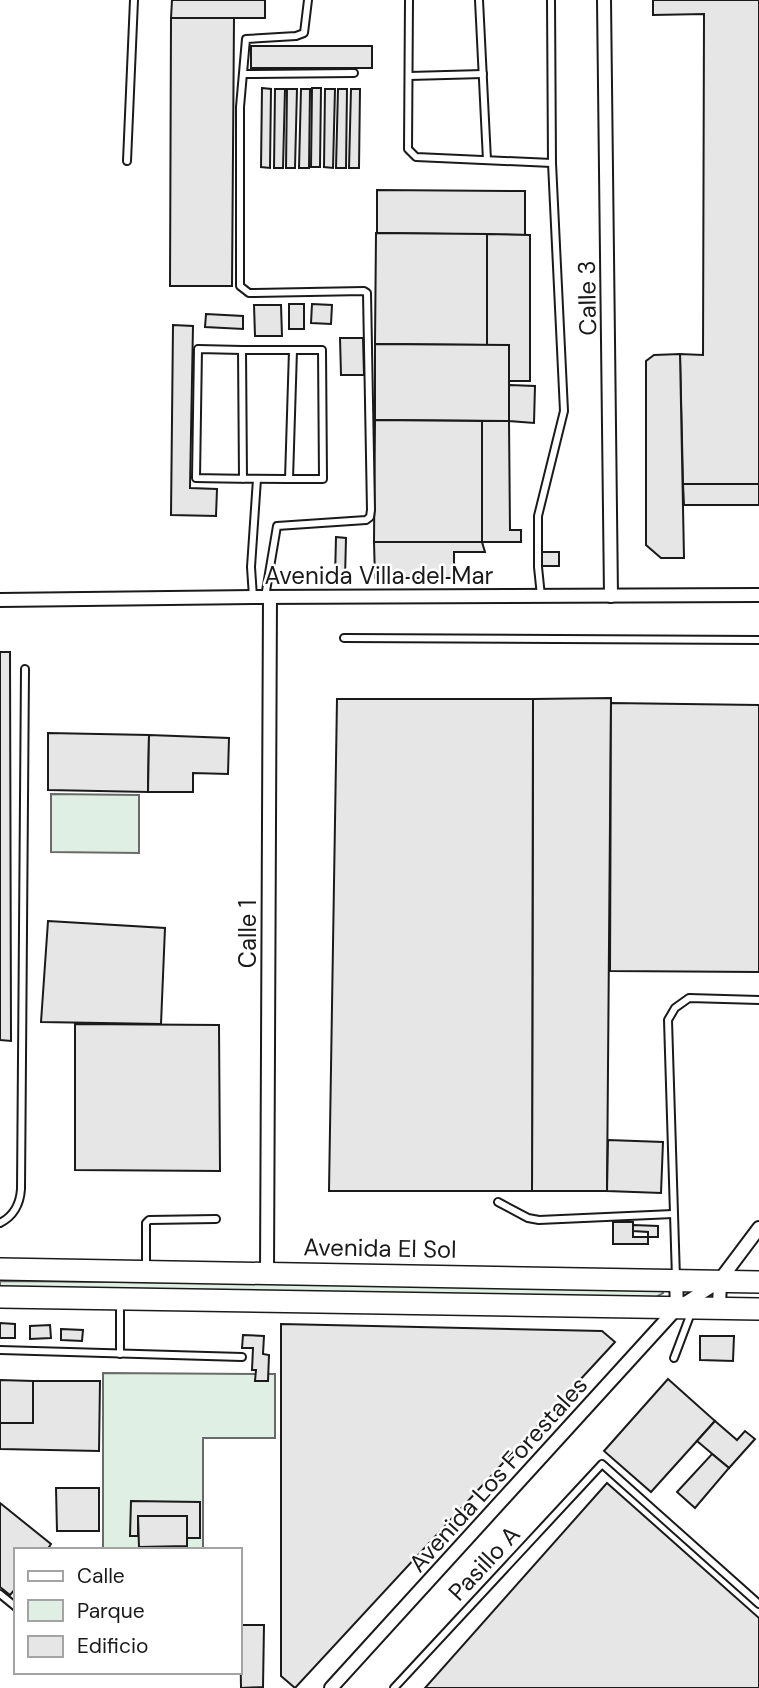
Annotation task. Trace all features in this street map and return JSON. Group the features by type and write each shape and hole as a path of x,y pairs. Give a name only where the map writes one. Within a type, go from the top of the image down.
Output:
{"main road":[{"name":"Avenida El Sol","path":"0,1269 759,1282"},
{"path":"0,1297 759,1309"}],"street":[{"name":"Calle 3","path":"604,0 611,596"},
{"name":"Avenida Villa del Mar","path":"0,600 759,595"},
{"name":"Calle 1","path":"262,597 267,1272"},
{"path":"719,1308 720,1280 759,1228"},
{"path":"676,1280 685,1308"},
{"name":"Avenida Los Forestales","path":"331,1688 685,1308 720,1280"}],"lane":[{"path":"127,161 134,0"},
{"path":"262,597 276,526 366,520 370,517 368,296 364,291 249,293 241,289 240,107 246,39 296,36 304,33 308,0"},
{"path":"409,0 408,149 411,153 416,157 552,163"},
{"path":"479,0 487,160"},
{"path":"541,596 538,516 564,411 552,163 551,0"},
{"path":"243,74 354,73"},
{"path":"409,76 483,74"},
{"path":"198,349 242,350 322,350 323,479 196,478 198,349"},
{"path":"242,350 243,479"},
{"path":"289,479 293,350"},
{"path":"257,479 251,567 262,597"},
{"path":"344,638 759,640"},
{"path":"0,1223 14,1213 21,1189 25,669"},
{"path":"676,1280 668,1020 676,1008 688,998 759,1000"},
{"path":"498,1202 528,1218 539,1220 673,1213"},
{"path":"146,1270 146,1223 149,1220 216,1219"},
{"path":"120,1299 120,1354"},
{"path":"674,1358 685,1308"},
{"path":"0,1350 242,1357"},
{"name":"Pasillo A","path":"394,1688 601,1464 759,1604"},
{"path":"0,1594 14,1605"}],"green space":[{"path":"51,794 139,795 139,853 51,852"},
{"path":"0,1281 659,1287 663,1293 656,1297 0,1290"},
{"path":"103,1373 275,1374 275,1438 203,1438 203,1548 103,1548"}],"building":[{"path":"172,0 265,0 265,18 171,18"},
{"path":"653,0 759,0 759,484 683,484 680,354 703,355 704,14 653,15"},
{"path":"171,18 234,18 232,286 170,286"},
{"path":"251,46 372,46 372,68 251,68"},
{"path":"262,88 271,89 270,168 261,167"},
{"path":"312,88 321,88 320,167 311,167"},
{"path":"275,89 285,89 283,168 274,168"},
{"path":"287,89 297,89 295,168 286,168"},
{"path":"301,89 310,89 309,168 299,168"},
{"path":"325,89 335,89 333,168 324,167"},
{"path":"338,89 347,89 346,168 336,168"},
{"path":"351,89 360,89 359,168 349,168"},
{"path":"377,190 525,191 525,235 377,233"},
{"path":"376,233 487,234 487,345 375,344"},
{"path":"487,234 530,235 530,381 509,381 509,345 487,345"},
{"path":"289,304 304,304 304,329 289,329"},
{"path":"312,304 332,305 331,324 311,323"},
{"path":"254,305 281,305 282,336 255,336"},
{"path":"206,314 243,316 243,329 205,327"},
{"path":"173,325 193,326 190,488 217,489 216,516 171,515"},
{"path":"340,338 363,338 364,375 341,375"},
{"path":"375,344 509,345 509,421 375,420"},
{"path":"680,354 684,558 661,558 646,545 646,361 654,355"},
{"path":"509,385 535,386 534,423 509,421"},
{"path":"375,420 482,421 482,542 374,542"},
{"path":"482,421 509,421 510,530 521,530 521,542 482,542"},
{"path":"683,484 759,484 759,505 684,505"},
{"path":"336,537 346,538 345,578 335,578"},
{"path":"374,542 482,542 485,552 454,552 454,578 375,578"},
{"path":"539,552 559,552 559,566 539,566"},
{"path":"0,652 10,652 11,1041 0,1040"},
{"path":"611,698 607,1191 532,1191 533,699"},
{"path":"337,699 533,699 532,1191 329,1191"},
{"path":"611,703 759,705 759,972 610,971"},
{"path":"48,733 149,735 148,792 48,790"},
{"path":"149,735 229,738 228,774 193,773 193,792 148,792"},
{"path":"48,921 165,928 161,1024 41,1022"},
{"path":"75,1024 219,1025 220,1171 75,1170"},
{"path":"608,1140 663,1142 661,1193 607,1191"},
{"path":"613,1222 633,1222 633,1237 648,1237 648,1244 613,1244"},
{"path":"633,1225 658,1226 658,1237 648,1237 648,1232 633,1231"},
{"path":"0,1323 15,1324 15,1338 0,1338"},
{"path":"281,1324 602,1331 615,1342 295,1688 281,1676"},
{"path":"50,1325 51,1338 30,1339 30,1326"},
{"path":"61,1329 83,1330 82,1341 61,1340"},
{"path":"243,1335 264,1336 263,1354 269,1355 268,1381 255,1381 256,1370 252,1370 253,1348 242,1348"},
{"path":"700,1336 734,1336 733,1361 700,1360"},
{"path":"668,1379 715,1421 651,1492 604,1451"},
{"path":"0,1380 33,1381 33,1423 0,1423"},
{"path":"33,1381 100,1381 99,1451 0,1449 0,1423 33,1423"},
{"path":"715,1421 737,1440 745,1431 755,1439 729,1468 697,1441"},
{"path":"712,1454 729,1468 695,1508 677,1492"},
{"path":"607,1483 759,1618 759,1688 425,1688"},
{"path":"56,1488 99,1488 99,1531 57,1531"},
{"path":"131,1501 200,1502 200,1538 187,1538 187,1516 138,1516 138,1536 130,1536"},
{"path":"0,1503 51,1544 48,1548 14,1548 14,1590 10,1595 0,1587"},
{"path":"138,1516 187,1516 187,1546 139,1547"},
{"path":"242,1625 264,1625 263,1687 241,1688"}]}
